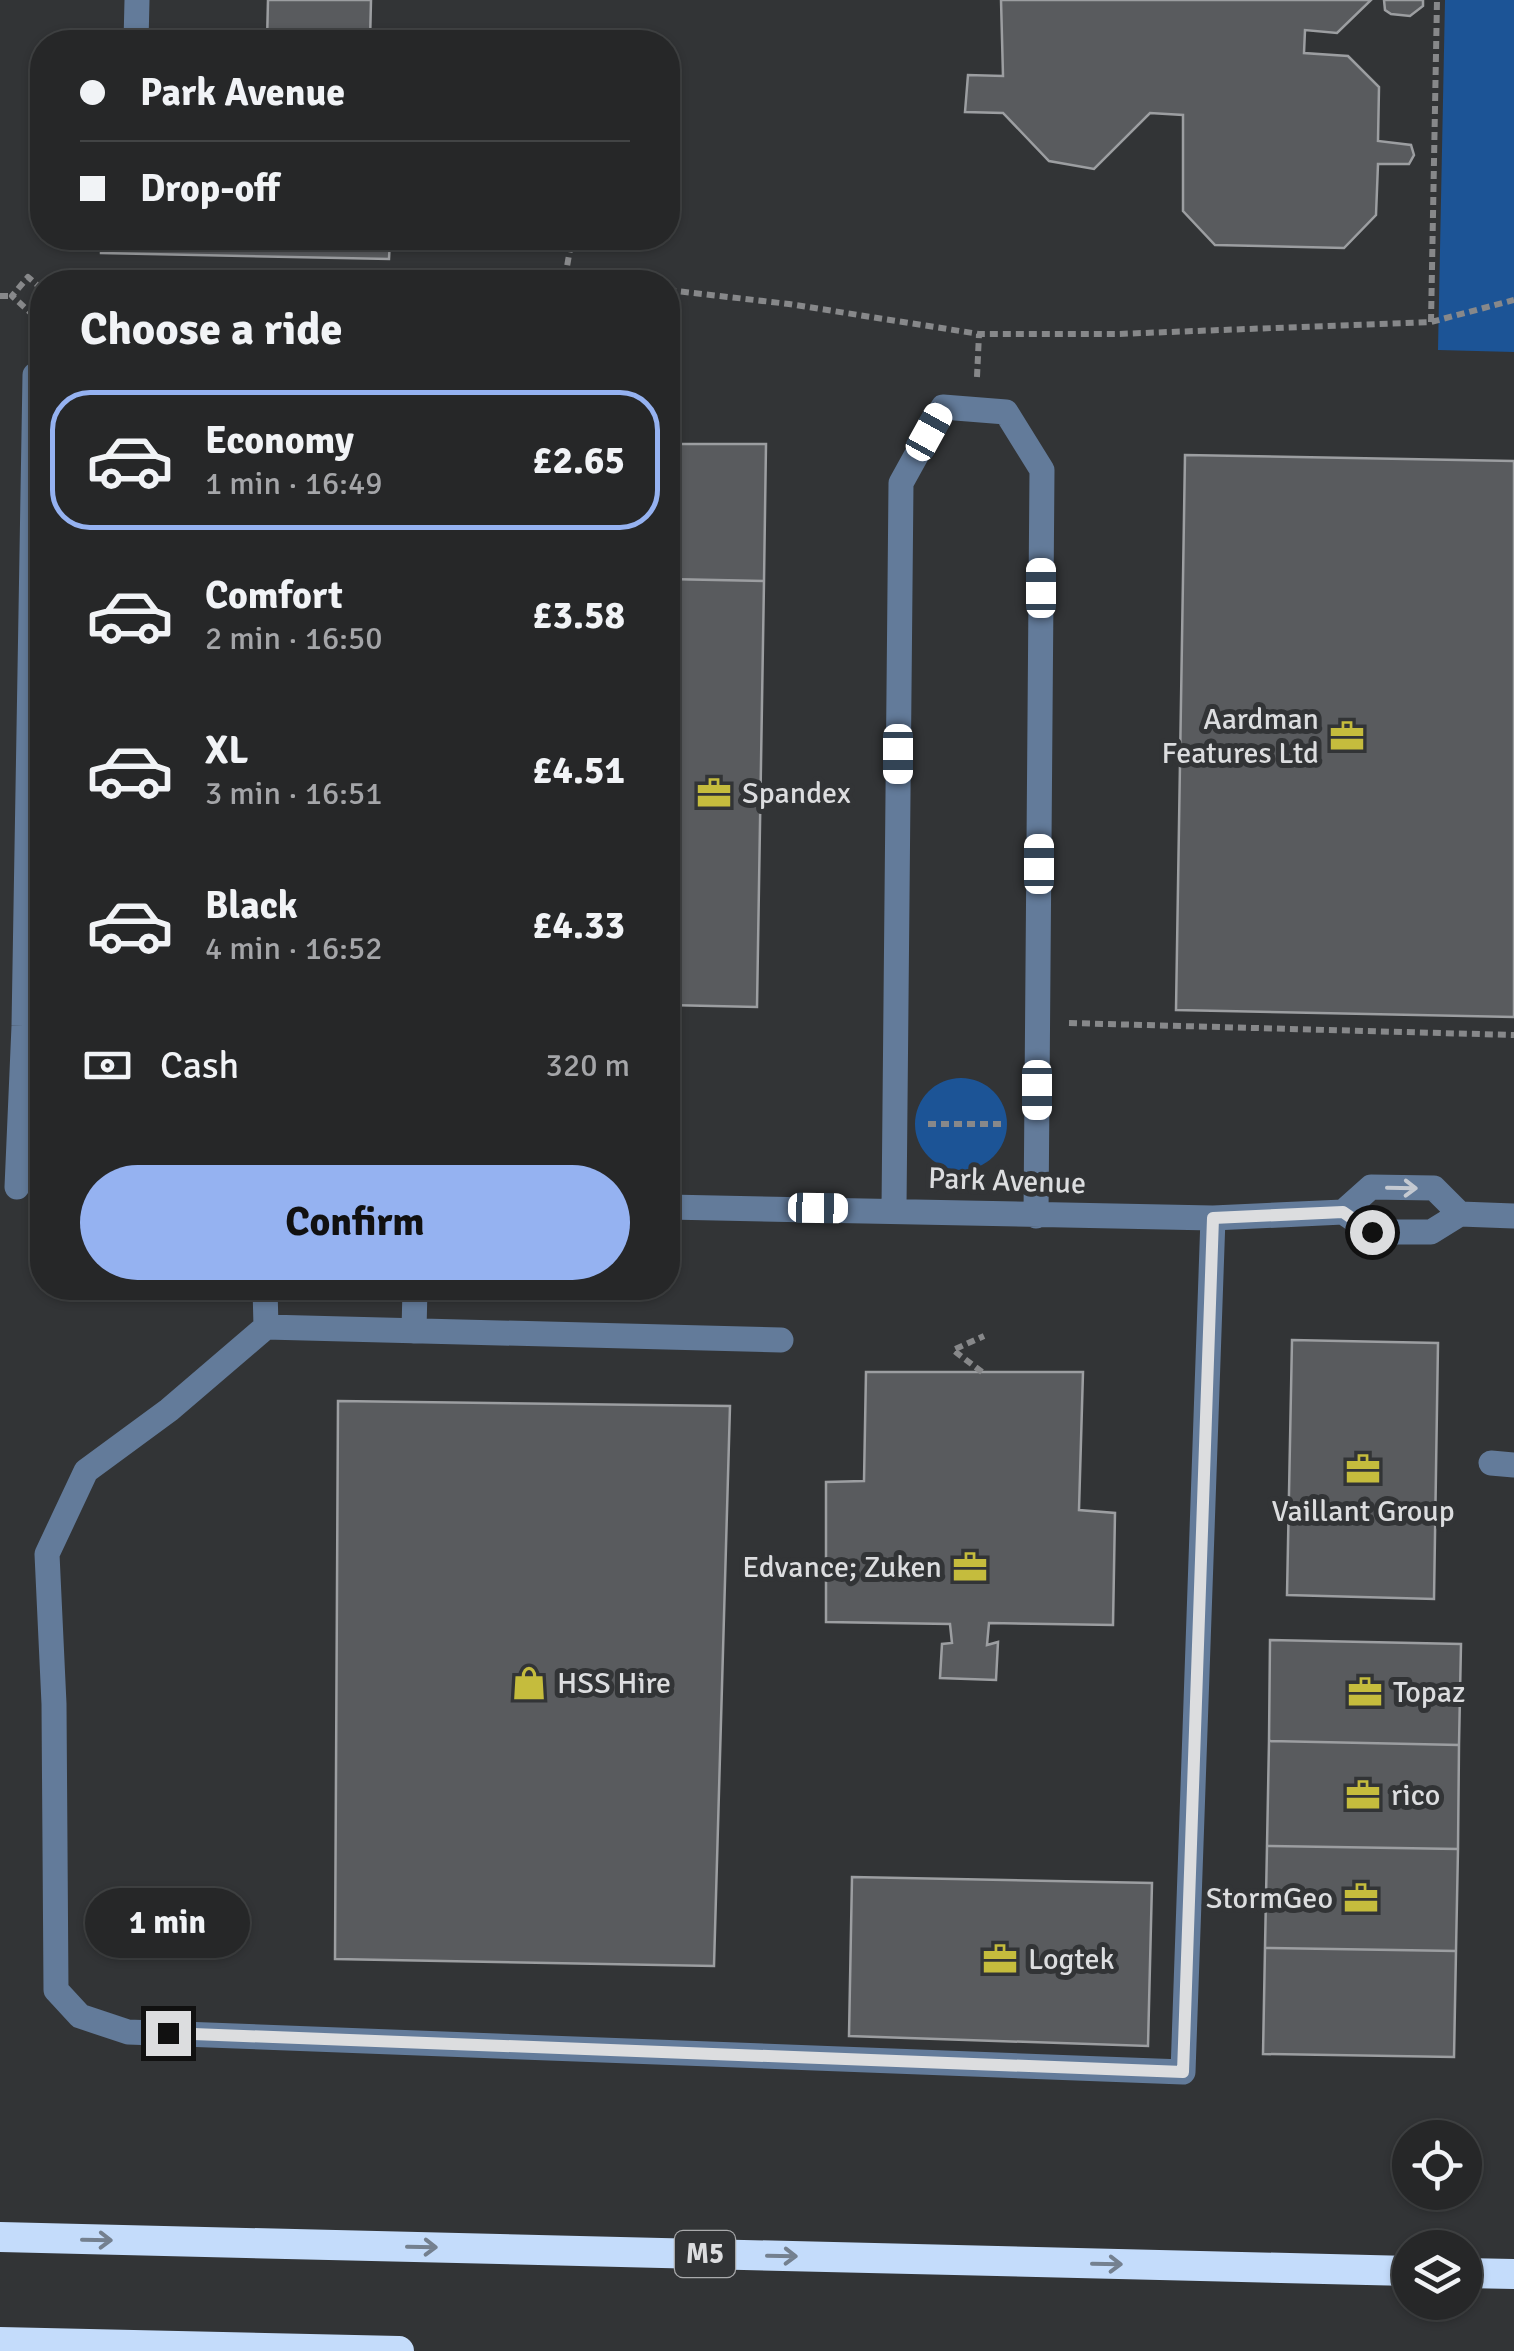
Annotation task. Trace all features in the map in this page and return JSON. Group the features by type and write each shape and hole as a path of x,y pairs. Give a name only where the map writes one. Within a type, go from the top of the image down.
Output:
{"highway":[{"name":"M5","path":"0,2237 1392,2271"},
{"path":"1482,2273 1514,2274"},
{"path":"0,2342 399,2351"}],"street":[{"path":"136,30 137,0"},
{"path":"894,1209 901,483 942,407 1006,412 1042,470 1036,1216"},
{"path":"20,1187 30,671"},
{"name":"Park Avenue","path":"1343,1212 1371,1187 1434,1188 1460,1214"},
{"name":"Park Avenue","path":"680,1206 1213,1218 1343,1212 1372,1232 1431,1232 1460,1214 1514,1216"},
{"path":"781,1340 266,1327 169,1410 86,1471 47,1554 54,1704 56,1990 80,2016 128,2032 1183,2072 1213,1218"},
{"path":"266,1300 266,1327"},
{"path":"414,1300 414,1331"}],"path":[{"path":"1431,322 1437,0"},
{"path":"12,296 30,280"},
{"path":"680,291 790,304 978,334 1118,334 1431,322 1514,300"},
{"path":"0,296 12,296 30,312"},
{"path":"1037,1022 1514,1035"},
{"path":"895,1122 1037,1124"},
{"path":"982,1372 953,1350 984,1336"}],"shaded area":[{"path":"1445,0 1514,0 1514,352 1438,350"},
{"path":"961,1078 979,1081 994,1091 1004,1106 1004,1142 994,1157 979,1167 961,1170 943,1167 928,1157 918,1142 915,1124 918,1106 928,1091 943,1081"}],"building":[{"path":"268,0 371,0 370,30 267,30"},
{"path":"1001,0 1371,0 1337,33 1305,30 1304,53 1348,56 1379,87 1378,141 1411,145 1414,155 1409,164 1378,164 1376,215 1344,248 1215,245 1183,211 1183,115 1150,113 1094,169 1049,161 1003,113 965,112 968,75 1003,76"},
{"path":"1384,0 1423,0 1423,6 1410,16 1391,14 1385,10"},
{"path":"101,250 389,250 389,259"},
{"path":"680,444 766,444 764,581 680,579"},
{"name":"Aardman Features Ltd","path":"1185,455 1514,461 1514,1017 1176,1010"},
{"name":"Spandex","path":"680,579 764,581 757,1007 680,1005"},
{"name":"Vaillant Group","path":"1292,1340 1438,1343 1434,1599 1287,1595"},
{"name":"Edvance; Zuken","path":"866,1372 1083,1372 1079,1510 1115,1513 1113,1625 989,1623 987,1645 998,1642 996,1680 940,1678 942,1644 952,1643 950,1624 826,1622 826,1482 864,1481"},
{"name":"HSS Hire","path":"338,1401 730,1406 714,1966 335,1959"},
{"name":"Topaz","path":"1270,1640 1461,1644 1459,1745 1269,1741"},
{"name":"rico","path":"1269,1741 1459,1745 1458,1849 1267,1846"},
{"name":"StormGeo","path":"1267,1846 1458,1849 1456,1951 1265,1948"},
{"name":"Logtek","path":"852,1877 1152,1883 1148,2046 849,2036"},
{"path":"1265,1948 1456,1951 1454,2057 1263,2054"}],"place":[{"name":"Aardman Features Ltd","path":"1347,736"},
{"name":"Spandex","path":"714,793"},
{"name":"Vaillant Group","path":"1363,1469"},
{"name":"Edvance; Zuken","path":"970,1567"},
{"name":"HSS Hire","path":"529,1683"},
{"name":"Topaz","path":"1365,1692"},
{"name":"rico","path":"1363,1795"},
{"name":"StormGeo","path":"1361,1898"},
{"name":"Logtek","path":"1000,1959"}],"route":[{"path":"168,2033 1183,2072 1213,1218 1343,1212 1372,1232"}]}
